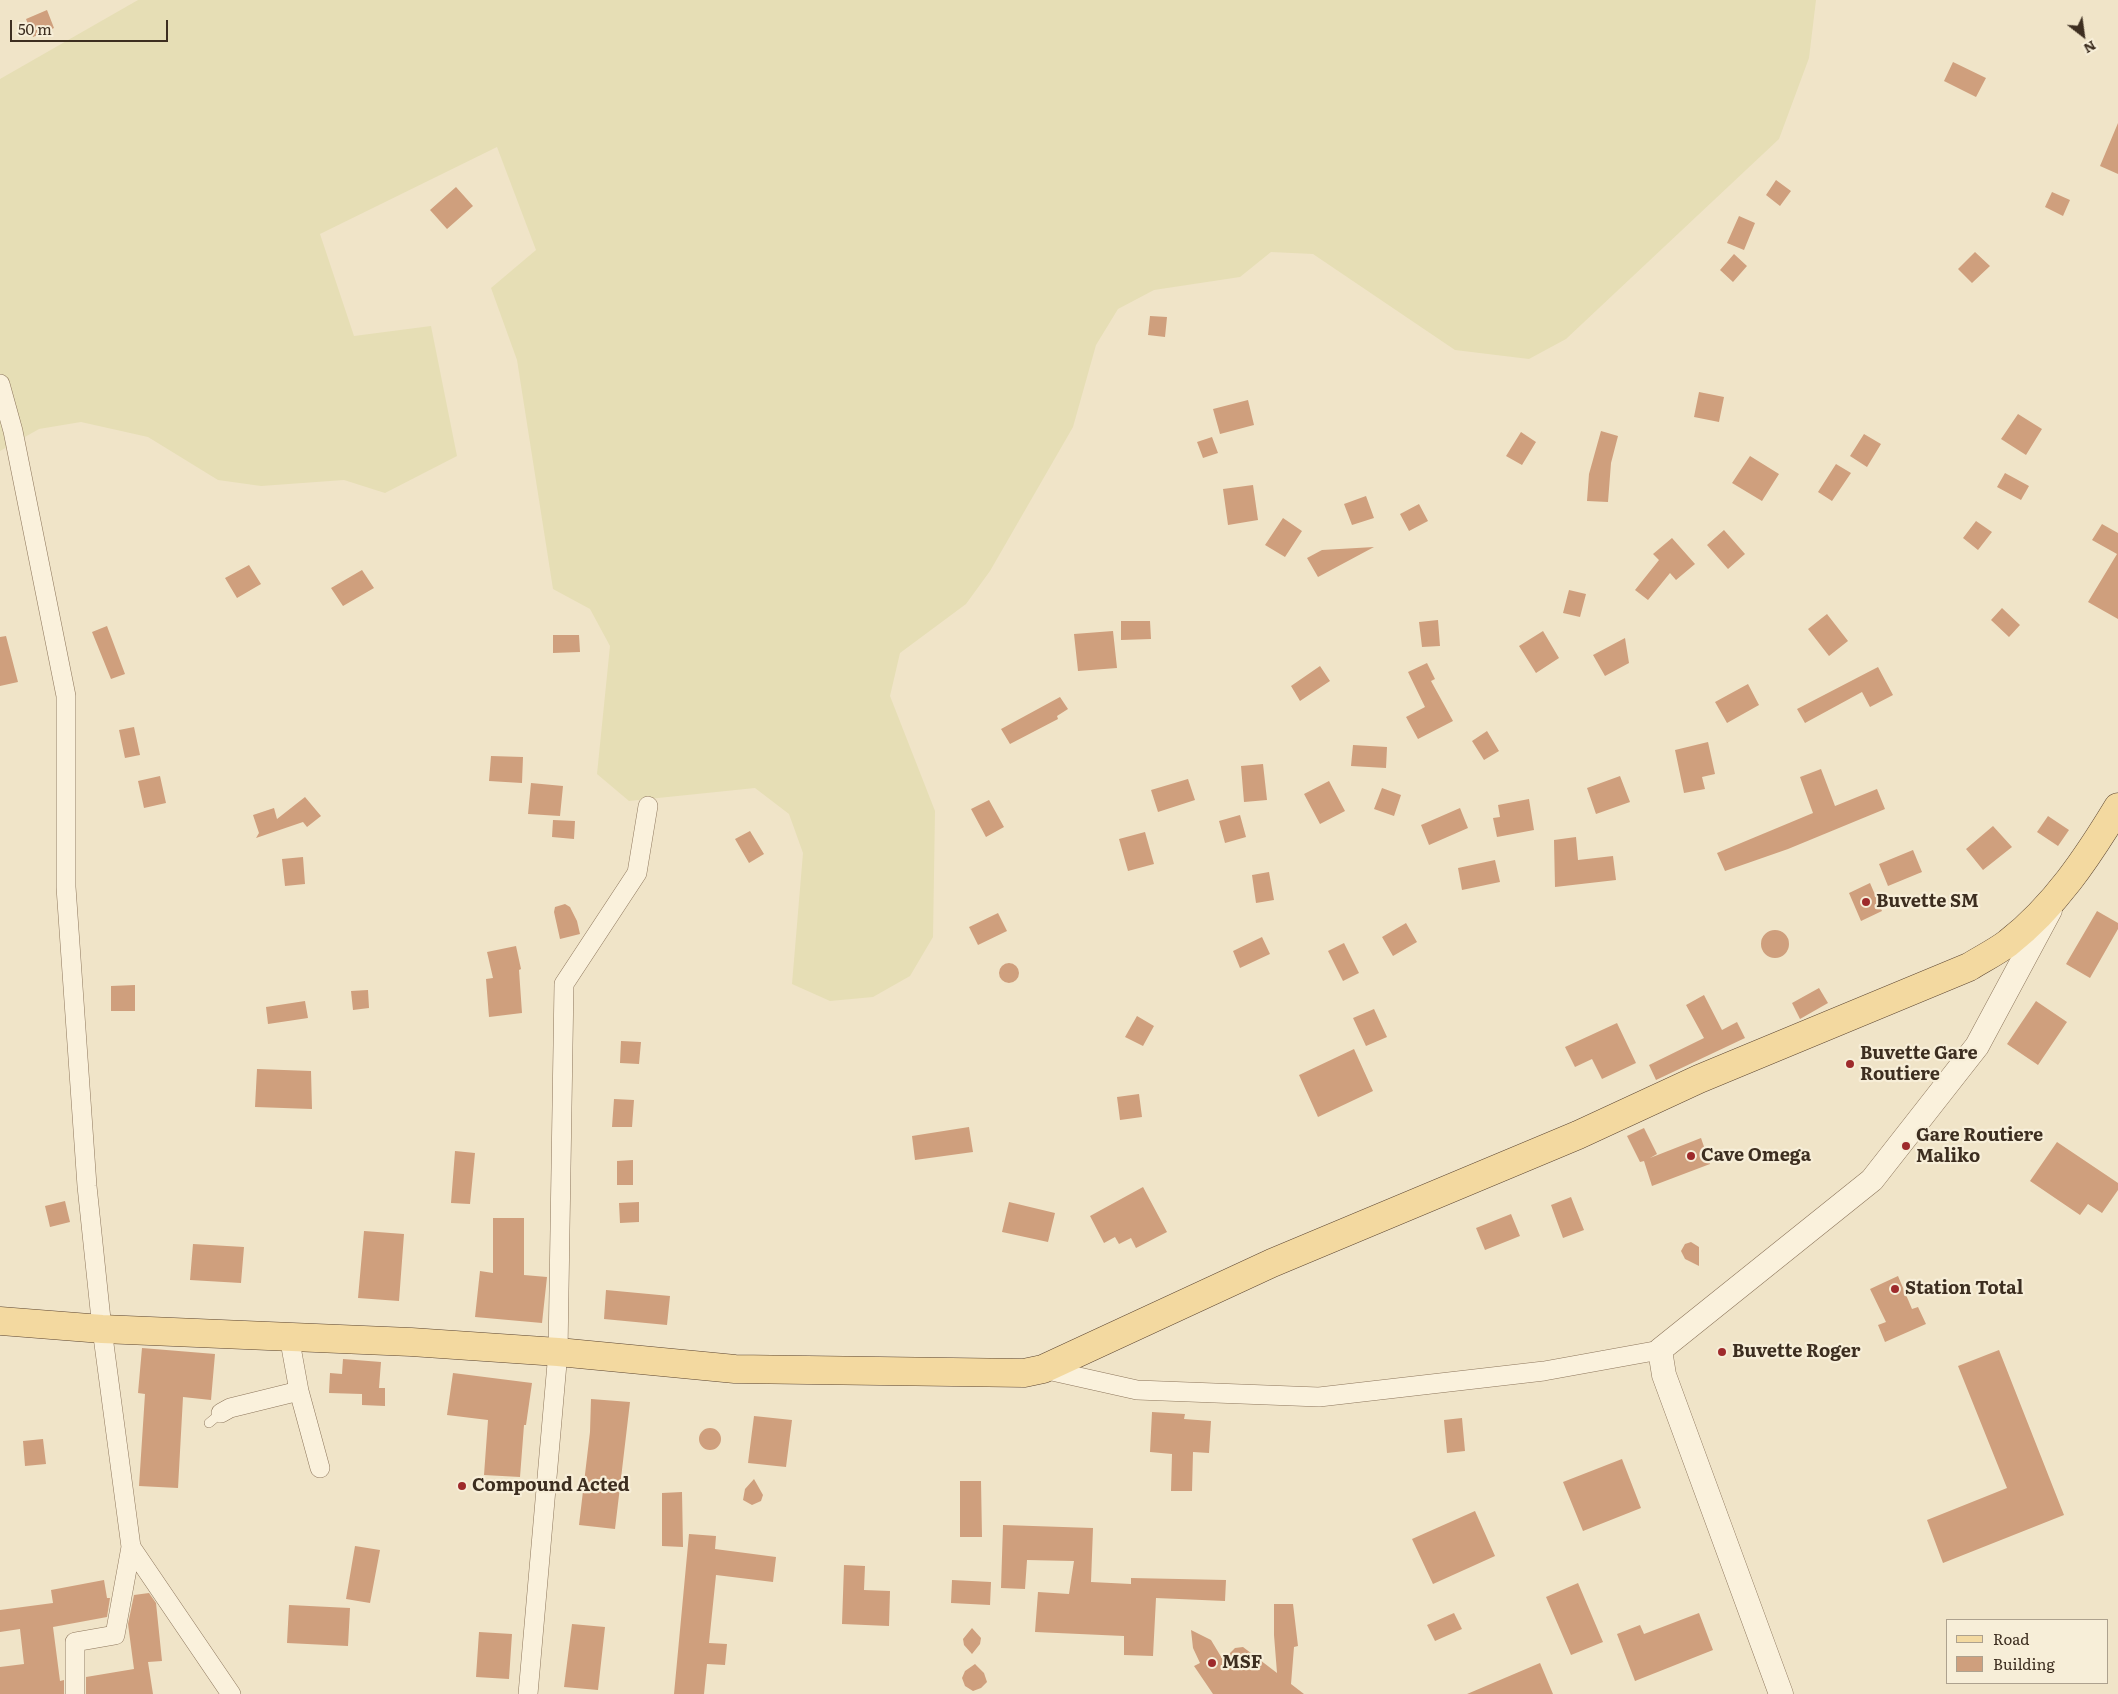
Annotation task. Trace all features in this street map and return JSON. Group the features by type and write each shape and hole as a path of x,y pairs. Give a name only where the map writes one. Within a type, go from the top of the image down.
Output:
{"main road":[{"path":"0,1321 102,1329 289,1336 558,1352 735,1369 1024,1373 1043,1369 1272,1263 1578,1135 1699,1079 1969,967 2007,944 2055,900 2094,846 2118,807"}],"street":[{"path":"0,384 13,431 66,696 66,887 87,1186 102,1329 131,1547 115,1635 75,1642 75,1694"},
{"path":"528,1694 558,1352 564,984 638,873 648,806"},
{"path":"1043,1369 1137,1390 1319,1397 1544,1371 1660,1350 1872,1180 1977,1046 2055,900"},
{"path":"289,1336 300,1391 320,1468"},
{"path":"1660,1350 1664,1375 1781,1694"},
{"path":"215,1418 230,1408 300,1391"},
{"path":"131,1547 230,1694"}],"shaded area":[{"path":"138,0 1816,0 1809,58 1779,139 1566,339 1529,359 1455,350 1313,254 1271,252 1240,277 1154,290 1118,309 1096,345 1073,427 990,571 966,604 900,653 890,696 935,811 933,937 910,976 873,997 830,1001 792,984 803,853 789,814 755,788 629,801 597,774 610,646 590,609 553,589 517,360 491,288 536,250 497,147 320,234 354,336 431,326 457,456 385,493 344,480 261,486 218,480 148,437 81,422 39,429 0,451 0,79"}],"building":[{"path":"47,10 54,28 33,37 26,19"},
{"path":"1953,62 1986,78 1976,97 1944,81"},
{"path":"2118,123 2118,174 2100,166"},
{"path":"1776,180 1791,191 1780,206 1766,195"},
{"path":"456,187 473,206 447,229 430,210"},
{"path":"2052,192 2070,200 2063,216 2045,207"},
{"path":"1739,216 1755,223 1744,250 1727,243"},
{"path":"1975,252 1990,266 1972,283 1958,269"},
{"path":"1734,254 1747,266 1733,282 1720,270"},
{"path":"1150,316 1167,317 1165,337 1148,335"},
{"path":"1699,392 1724,397 1719,422 1694,417"},
{"path":"1248,400 1254,425 1220,434 1213,409"},
{"path":"2018,414 2042,429 2026,455 2001,439"},
{"path":"1601,431 1618,436 1611,463 1608,502 1587,501 1589,474"},
{"path":"1521,432 1536,442 1522,465 1506,456"},
{"path":"1864,434 1881,444 1867,467 1850,456"},
{"path":"1212,437 1218,453 1203,458 1197,442"},
{"path":"1750,456 1779,474 1762,501 1732,483"},
{"path":"1836,464 1851,473 1832,501 1818,492"},
{"path":"2005,473 2029,486 2021,500 1997,487"},
{"path":"1253,485 1258,520 1228,525 1223,489"},
{"path":"1366,496 1374,518 1352,525 1344,504"},
{"path":"1419,504 1428,521 1409,531 1400,514"},
{"path":"1283,518 1302,531 1285,557 1265,545"},
{"path":"1976,521 1992,532 1978,550 1963,538"},
{"path":"2102,524 2118,533 2118,619 2088,602 2117,554 2092,540"},
{"path":"1724,530 1745,554 1728,569 1707,545"},
{"path":"1672,538 1695,564 1676,580 1670,573 1648,600 1635,590 1659,560 1653,554"},
{"path":"1374,547 1318,577 1307,558 1322,550"},
{"path":"249,565 261,584 237,598 225,578"},
{"path":"362,570 374,588 343,606 331,588"},
{"path":"1569,590 1586,594 1580,617 1563,613"},
{"path":"2002,608 2020,625 2009,637 1991,620"},
{"path":"1827,614 1848,641 1829,656 1808,629"},
{"path":"1438,620 1440,646 1422,647 1419,622"},
{"path":"1121,621 1150,621 1151,639 1121,640"},
{"path":"107,626 125,674 111,679 92,632"},
{"path":"1113,631 1117,668 1078,671 1074,634"},
{"path":"1543,631 1559,658 1536,673 1519,646"},
{"path":"553,635 579,635 580,652 553,653"},
{"path":"6,636 18,682 0,686 0,637"},
{"path":"1625,638 1629,663 1605,676 1593,655"},
{"path":"1427,663 1435,679 1431,681 1453,721 1418,739 1406,717 1425,707 1408,672"},
{"path":"1320,666 1330,681 1300,701 1291,686"},
{"path":"1878,667 1893,695 1870,707 1862,692 1805,723 1797,709"},
{"path":"1748,684 1759,705 1727,723 1715,702"},
{"path":"1060,697 1068,709 1057,716 1058,719 1010,744 1001,729"},
{"path":"134,727 140,755 125,758 119,730"},
{"path":"1487,731 1499,751 1484,760 1472,741"},
{"path":"1708,742 1715,774 1702,777 1705,789 1684,793 1675,750"},
{"path":"1353,745 1387,747 1386,768 1351,766"},
{"path":"491,756 523,757 522,783 489,781"},
{"path":"1263,764 1267,800 1244,802 1241,766"},
{"path":"1821,769 1835,806 1877,789 1885,809 1788,849 1725,871 1717,853 1813,813 1800,777"},
{"path":"160,776 166,803 144,808 138,781"},
{"path":"1620,776 1630,802 1596,814 1587,788"},
{"path":"1188,779 1195,800 1158,812 1151,790"},
{"path":"1329,781 1345,811 1320,824 1304,794"},
{"path":"531,783 563,786 560,816 528,814"},
{"path":"1382,788 1401,795 1394,816 1374,809"},
{"path":"305,797 321,816 307,827 303,822 256,838 259,833 253,815 274,808 277,819"},
{"path":"1529,799 1534,830 1497,837 1493,818 1500,817 1498,805"},
{"path":"989,800 1004,827 986,837 971,809"},
{"path":"1460,808 1468,828 1429,845 1421,825"},
{"path":"1240,815 1246,837 1225,843 1219,821"},
{"path":"2048,816 2069,830 2058,846 2037,832"},
{"path":"553,820 575,821 574,839 552,837"},
{"path":"1993,826 2012,847 1983,870 1966,849"},
{"path":"750,831 764,854 749,863 735,839"},
{"path":"1145,832 1154,864 1128,871 1119,839"},
{"path":"1576,837 1578,860 1613,856 1616,880 1555,887 1554,840"},
{"path":"1913,850 1922,872 1888,886 1879,864"},
{"path":"303,857 305,884 285,886 282,859"},
{"path":"1495,860 1500,882 1462,890 1458,868"},
{"path":"1269,872 1274,900 1256,903 1252,875"},
{"path":"1870,883 1882,911 1861,921 1849,893"},
{"path":"565,904 570,907 577,921 580,934 560,939 554,912 555,907"},
{"path":"2097,911 2118,923 2118,929 2090,978 2066,964"},
{"path":"998,913 1007,931 978,945 969,927"},
{"path":"1406,923 1417,942 1393,956 1382,937"},
{"path":"1775,930 1785,934 1789,944 1785,954 1775,958 1765,954 1761,944 1765,934"},
{"path":"1262,937 1270,954 1240,968 1233,951"},
{"path":"1344,943 1359,973 1343,981 1328,951"},
{"path":"516,946 521,969 519,970 522,1013 489,1017 486,979 493,978 487,952"},
{"path":"1005,963 1013,963 1019,969 1019,977 1013,983 1005,983 999,977 999,969"},
{"path":"135,985 135,1011 111,1011 111,986"},
{"path":"1819,988 1828,1003 1800,1019 1792,1003"},
{"path":"368,990 369,1008 353,1010 351,991"},
{"path":"1704,995 1722,1030 1737,1022 1745,1038 1656,1080 1649,1065 1704,1038 1686,1005"},
{"path":"305,1001 308,1018 268,1024 266,1007"},
{"path":"2036,1001 2067,1022 2038,1065 2007,1044"},
{"path":"1374,1009 1387,1037 1366,1046 1353,1018"},
{"path":"1137,1016 1154,1026 1143,1046 1125,1037"},
{"path":"1617,1023 1636,1063 1602,1079 1592,1059 1575,1067 1565,1047"},
{"path":"621,1041 641,1042 639,1064 620,1063"},
{"path":"1354,1049 1373,1091 1318,1117 1299,1075"},
{"path":"257,1069 311,1071 312,1109 255,1107"},
{"path":"1139,1094 1142,1117 1120,1120 1117,1097"},
{"path":"614,1099 634,1100 632,1127 612,1127"},
{"path":"969,1127 973,1152 915,1160 912,1136"},
{"path":"1644,1128 1657,1154 1650,1158 1701,1138 1710,1164 1652,1186 1644,1161 1640,1162 1627,1136"},
{"path":"2057,1142 2118,1183 2118,1190 2102,1213 2088,1204 2080,1215 2030,1181"},
{"path":"455,1151 475,1153 470,1204 451,1203"},
{"path":"633,1160 633,1185 617,1185 617,1161"},
{"path":"1143,1187 1167,1232 1136,1248 1131,1238 1119,1244 1115,1237 1104,1243 1090,1216"},
{"path":"1571,1197 1584,1230 1563,1238 1551,1205"},
{"path":"65,1201 70,1222 50,1227 45,1206"},
{"path":"639,1202 639,1222 620,1223 619,1203"},
{"path":"1009,1202 1055,1213 1048,1242 1002,1232"},
{"path":"1511,1214 1520,1236 1485,1250 1476,1228"},
{"path":"493,1218 524,1218 524,1275 547,1277 542,1323 475,1317 480,1271 493,1273"},
{"path":"364,1231 404,1234 399,1301 358,1298"},
{"path":"1691,1242 1699,1247 1699,1266 1685,1259 1681,1251 1685,1244"},
{"path":"193,1244 244,1247 241,1283 190,1280"},
{"path":"1898,1276 1912,1309 1918,1307 1926,1324 1885,1342 1878,1325 1886,1322 1870,1289"},
{"path":"606,1290 670,1296 667,1325 604,1319"},
{"path":"142,1348 215,1354 211,1400 183,1397 178,1488 139,1486 145,1394 138,1393"},
{"path":"1999,1350 2064,1515 1943,1563 1927,1520 2007,1488 1958,1366"},
{"path":"343,1359 381,1362 379,1388 385,1388 385,1406 362,1405 362,1394 329,1393 330,1373 342,1374"},
{"path":"453,1373 532,1383 526,1425 524,1425 520,1477 484,1475 488,1420 447,1415"},
{"path":"591,1399 630,1402 615,1529 579,1525 590,1432"},
{"path":"1152,1412 1185,1414 1184,1419 1211,1421 1209,1453 1193,1452 1192,1491 1171,1491 1172,1454 1150,1452"},
{"path":"754,1416 792,1420 786,1467 748,1463"},
{"path":"1462,1418 1465,1451 1447,1453 1444,1420"},
{"path":"710,1428 718,1431 721,1439 718,1447 710,1450 702,1447 699,1439 702,1431"},
{"path":"43,1439 46,1464 25,1466 23,1441"},
{"path":"1622,1459 1641,1508 1583,1531 1563,1482"},
{"path":"754,1479 763,1495 761,1501 752,1505 743,1500 745,1489"},
{"path":"960,1481 981,1481 982,1537 960,1537"},
{"path":"682,1492 683,1547 662,1546 662,1493"},
{"path":"1475,1511 1495,1556 1433,1584 1412,1539"},
{"path":"1003,1525 1093,1528 1091,1582 1131,1584 1131,1578 1226,1580 1225,1601 1156,1598 1153,1656 1124,1655 1124,1636 1035,1632 1038,1592 1069,1594 1074,1561 1027,1560 1025,1589 1001,1588"},
{"path":"689,1534 716,1536 715,1549 776,1557 773,1582 716,1575 709,1643 727,1644 725,1665 707,1664 704,1694 674,1694"},
{"path":"355,1546 380,1550 370,1603 346,1599"},
{"path":"844,1565 865,1566 864,1590 890,1591 889,1626 842,1624"},
{"path":"104,1580 107,1598 110,1598 107,1617 53,1627 60,1681 64,1680 64,1694 0,1694 0,1667 24,1664 20,1629 0,1632 0,1610 53,1603 51,1590"},
{"path":"952,1580 991,1582 990,1605 951,1603"},
{"path":"1578,1583 1603,1642 1571,1655 1546,1597"},
{"path":"149,1593 156,1603 162,1661 148,1662 153,1694 86,1694 86,1677 134,1669 128,1624 134,1595"},
{"path":"1274,1604 1293,1604 1298,1646 1294,1647 1291,1684 1304,1694 1213,1694 1194,1666 1200,1663 1193,1648 1191,1630 1211,1640 1223,1660 1235,1648 1243,1647 1277,1673"},
{"path":"289,1605 350,1608 348,1646 287,1643"},
{"path":"1454,1613 1462,1629 1435,1641 1427,1625"},
{"path":"1699,1613 1713,1650 1635,1681 1617,1634 1640,1625 1644,1634"},
{"path":"572,1624 605,1627 598,1690 564,1687"},
{"path":"972,1628 981,1638 980,1644 972,1654 964,1645 963,1639"},
{"path":"479,1632 512,1634 509,1679 476,1677"},
{"path":"1540,1663 1553,1694 1467,1694"},
{"path":"975,1664 984,1673 987,1682 981,1688 973,1691 965,1686 962,1678 965,1671"}],"place":[{"name":"Buvette SM","path":"1866,902"},
{"name":"Buvette Gare Routiere","path":"1850,1064"},
{"name":"Gare Routiere Maliko","path":"1906,1146"},
{"name":"Cave Omega","path":"1691,1156"},
{"name":"Station Total","path":"1895,1289"},
{"name":"Buvette Roger","path":"1722,1352"},
{"name":"Compound Acted","path":"462,1486"},
{"name":"MSF","path":"1212,1663"}]}
